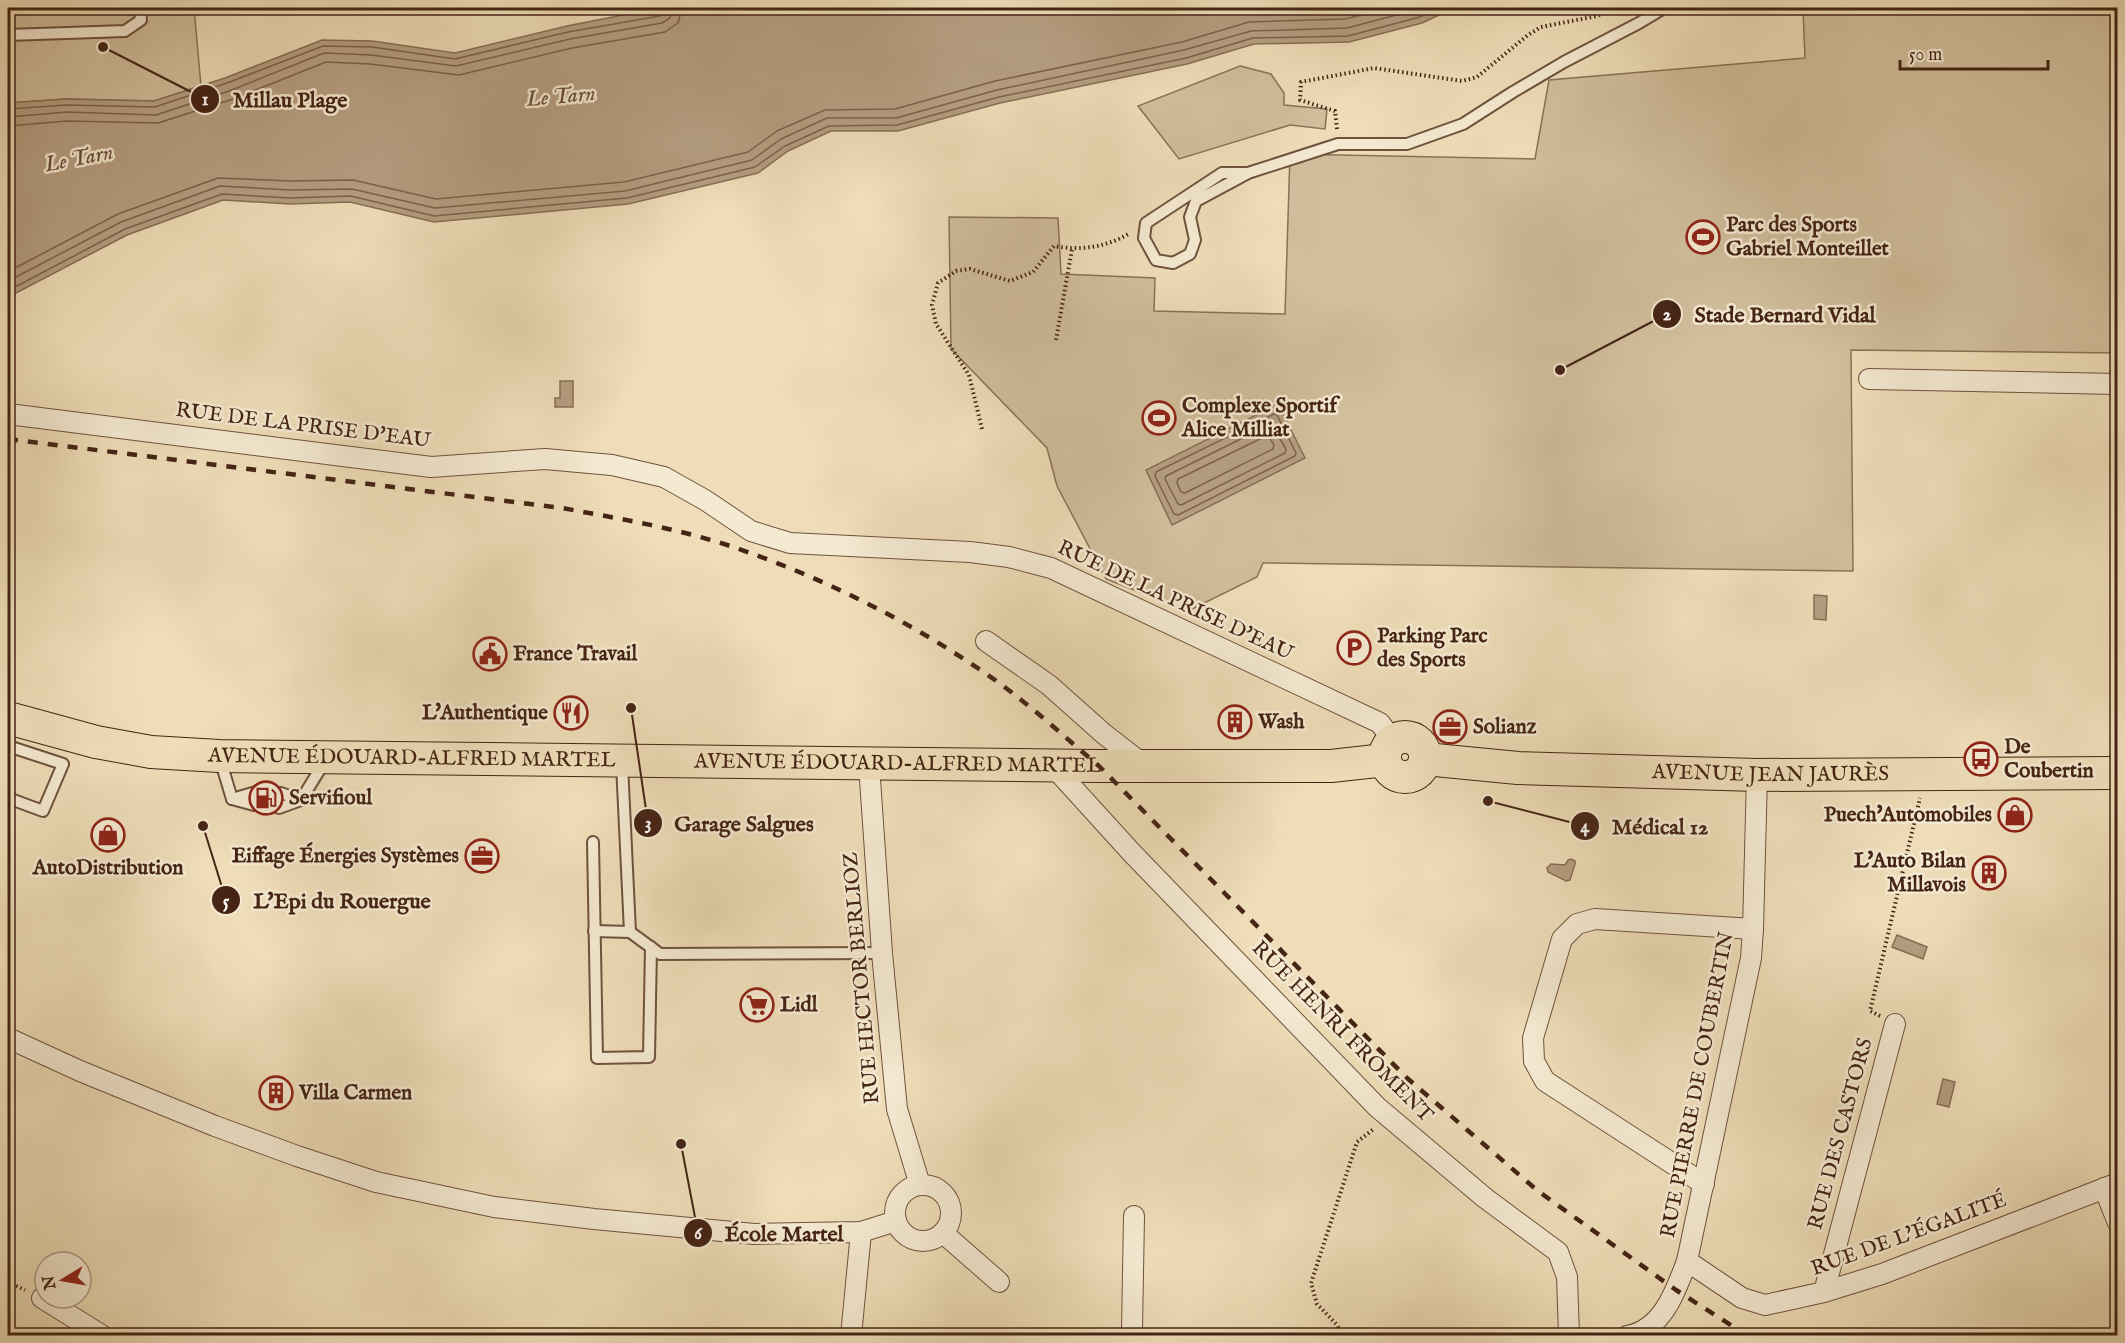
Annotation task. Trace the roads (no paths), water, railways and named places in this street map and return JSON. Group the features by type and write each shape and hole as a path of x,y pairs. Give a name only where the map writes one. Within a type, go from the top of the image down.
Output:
{"main road":[{"name":"AVENUE ÉDOUARD-ALFRED MARTEL","path":"8,718 96,742 151,752 219,756 869,765 1144,765"},
{"name":"AVENUE JEAN JAURÈS","path":"1389,750 1388,768 1401,777 1417,773 1425,759 1518,768 1756,775 2118,773"},
{"path":"1144,765 1331,766 1389,750"}],"street":[{"path":"1869,379 2118,384"},
{"name":"RUE DE LA PRISE D'EAU","path":"8,414 431,467 545,459 612,465 664,477 705,500 751,531 790,543 970,552 1009,557 1051,568 1380,723 1389,750"},
{"path":"986,641 1049,685 1104,735 1144,765"},
{"name":"RUE HECTOR BERLIOZ","path":"869,765 882,953 897,1109 920,1185"},
{"name":"RUE HENRI FROMENT","path":"1052,765 1131,853 1389,1117 1485,1198 1558,1252 1567,1277 1569,1335"},
{"name":"RUE PIERRE DE COUBERTIN","path":"1627,1335 1635,1334 1648,1327 1658,1318 1676,1290 1687,1261 1751,958 1754,929 1756,775"},
{"path":"1704,1184 1545,1081 1534,1061 1533,1038 1562,939 1577,924 1594,919 1754,929"},
{"name":"RUE DES CASTORS","path":"1824,1292 1895,1024"},
{"path":"8,1038 80,1071 215,1126 376,1182 494,1208 754,1234 861,1232 896,1221"},
{"path":"920,1185 936,1188 948,1201 951,1209 951,1218 943,1233 926,1241 916,1240 901,1230 896,1221 896,1205 899,1197 912,1187 920,1185"},
{"path":"2111,1186 2118,1223"},
{"name":"RUE DE L'ÉGALITÉ","path":"1687,1261 1742,1298 1765,1305 1824,1292 1882,1274 2111,1186"},
{"path":"1133,1335 1134,1216"},
{"path":"851,1335 861,1232"},
{"path":"943,1233 999,1282"},
{"path":"62,1310 103,1335"}],"lane":[{"path":"8,35 125,31 141,20 140,8"},
{"path":"1248,173 1222,173 1146,223 1144,238 1156,260 1173,263 1190,254 1195,240 1190,217 1196,201 1248,173 1338,144 1407,144 1463,124 1564,62 1664,8"},
{"path":"8,746 63,764 44,811 8,798"},
{"path":"219,756 232,799"},
{"path":"279,807 301,800 328,757"},
{"path":"622,761 630,932"},
{"path":"232,799 256,792"},
{"path":"281,793 301,800"},
{"path":"232,799 254,805"},
{"path":"593,842 597,1058 650,1057 651,947"},
{"path":"594,931 630,932 660,954 882,953"}],"water":[{"name":"Le Tarn","path":"681,8 1454,8 1422,23 1349,42 1254,44 1187,64 1000,103 898,131 831,131 788,151 758,173 628,204 434,222 350,202 290,204 223,200 127,235 14,294 8,288 8,103 66,99 154,101 225,78 322,40 372,41 455,53 567,26 623,15"},
{"path":"560,381 573,381 573,407 555,407 555,398 560,398"},
{"path":"1278,404 1305,458 1172,525 1146,470"},
{"path":"1814,595 1827,596 1826,620 1814,619"},
{"path":"1571,859 1575,861 1575,864 1570,880 1566,881 1548,872 1547,868 1551,864 1565,865"},
{"path":"1897,935 1927,947 1923,959 1892,947"},
{"path":"1943,1079 1955,1082 1949,1107 1937,1104"}],"railway":[{"path":"8,439 562,508 607,516 674,530 739,549 834,587 865,602 954,652 1013,693 1042,717 1099,766 1407,1078 1538,1191 1676,1290 1748,1336"}],"place":[{"name":"Millau Plage","path":"103,47"},
{"name":"Parc des Sports Gabriel Monteillet","path":"1703,237"},
{"name":"Stade Bernard Vidal","path":"1560,370"},
{"name":"Complexe Sportif Alice Milliat","path":"1159,418"},
{"name":"Parking Parc des Sports","path":"1354,648"},
{"name":"France Travail","path":"490,654"},
{"name":"Garage Salgues","path":"631,708"},
{"name":"L'Authentique","path":"571,713"},
{"name":"Wash","path":"1235,722"},
{"name":"Solianz","path":"1450,727"},
{"name":"De Coubertin","path":"1981,759"},
{"name":"Servifioul","path":"266,798"},
{"name":"Médical 12","path":"1488,801"},
{"name":"Puech'Automobiles","path":"2015,815"},
{"name":"L'Epi du Rouergue","path":"203,826"},
{"name":"AutoDistribution","path":"108,835"},
{"name":"Eiffage Énergies Systèmes","path":"482,856"},
{"name":"L'Auto Bilan Millavois","path":"1989,873"},
{"name":"Lidl","path":"757,1005"},
{"name":"Villa Carmen","path":"276,1093"},
{"name":"École Martel","path":"681,1144"}]}
